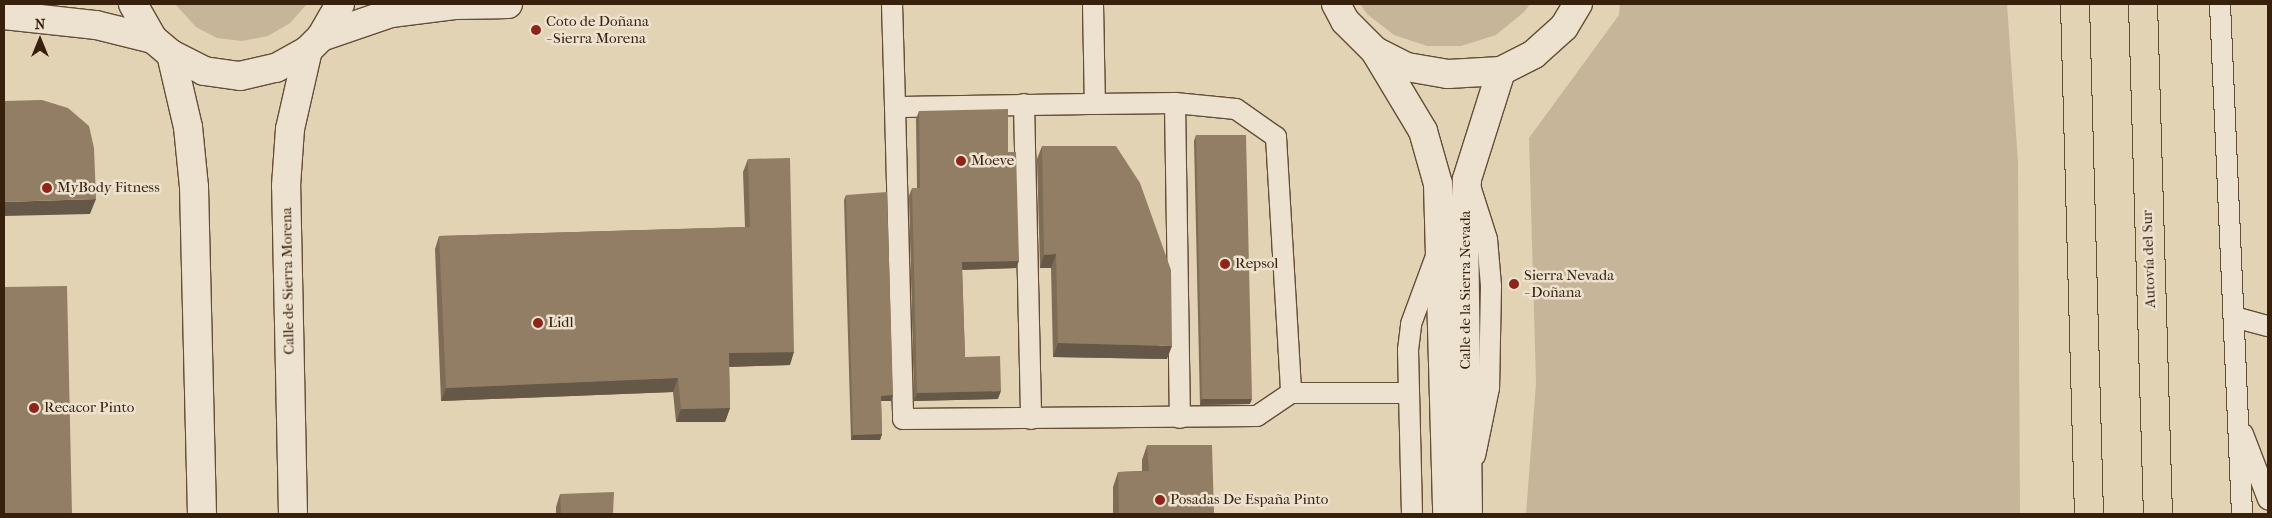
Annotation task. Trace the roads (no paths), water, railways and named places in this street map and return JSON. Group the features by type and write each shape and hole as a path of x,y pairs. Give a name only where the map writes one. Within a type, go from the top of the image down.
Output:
{"highway":[{"path":"2075,4 2089,514"},
{"name":"Autovía del Sur","path":"2143,4 2158,514"}],"street":[{"path":"133,4 162,47 188,127 194,187 202,514"},
{"path":"315,43 340,4"},
{"path":"4,15 96,25 162,47 204,71 240,76 276,68 315,43 390,13 455,5 508,4"},
{"path":"1336,4 1345,21 1375,51 1423,131 1438,184 1447,514"},
{"path":"1375,51 1408,67 1448,74 1500,71 1534,54 1564,27 1578,4"},
{"name":"Calle de Sierra Morena","path":"292,514 286,186 290,129 315,43"},
{"name":"Calle de la Sierra Nevada","path":"1468,502 1464,233 1467,180 1500,71"}],"lane":[{"path":"892,4 903,419 1257,416 1290,392 1409,392"},
{"path":"1093,4 1095,104"},
{"path":"2220,4 2242,514"},
{"path":"895,107 1174,103 1236,109 1276,137 1290,392"},
{"path":"1174,103 1180,418"},
{"path":"1024,104 1031,419"},
{"path":"1412,514 1408,350 1411,324 1440,245"},
{"path":"2234,317 2268,326"},
{"path":"2237,418 2268,499"}],"place":[{"name":"Coto de Doñana - Sierra Morena","path":"536,30"},
{"name":"Moeve","path":"961,161"},
{"name":"MyBody Fitness","path":"47,188"},
{"name":"Repsol","path":"1225,264"},
{"name":"Sierra Nevada - Doñana","path":"1514,284"},
{"name":"Lidl","path":"538,323"},
{"name":"Recacor Pinto","path":"34,408"},
{"name":"Posadas De España Pinto","path":"1160,500"}]}
